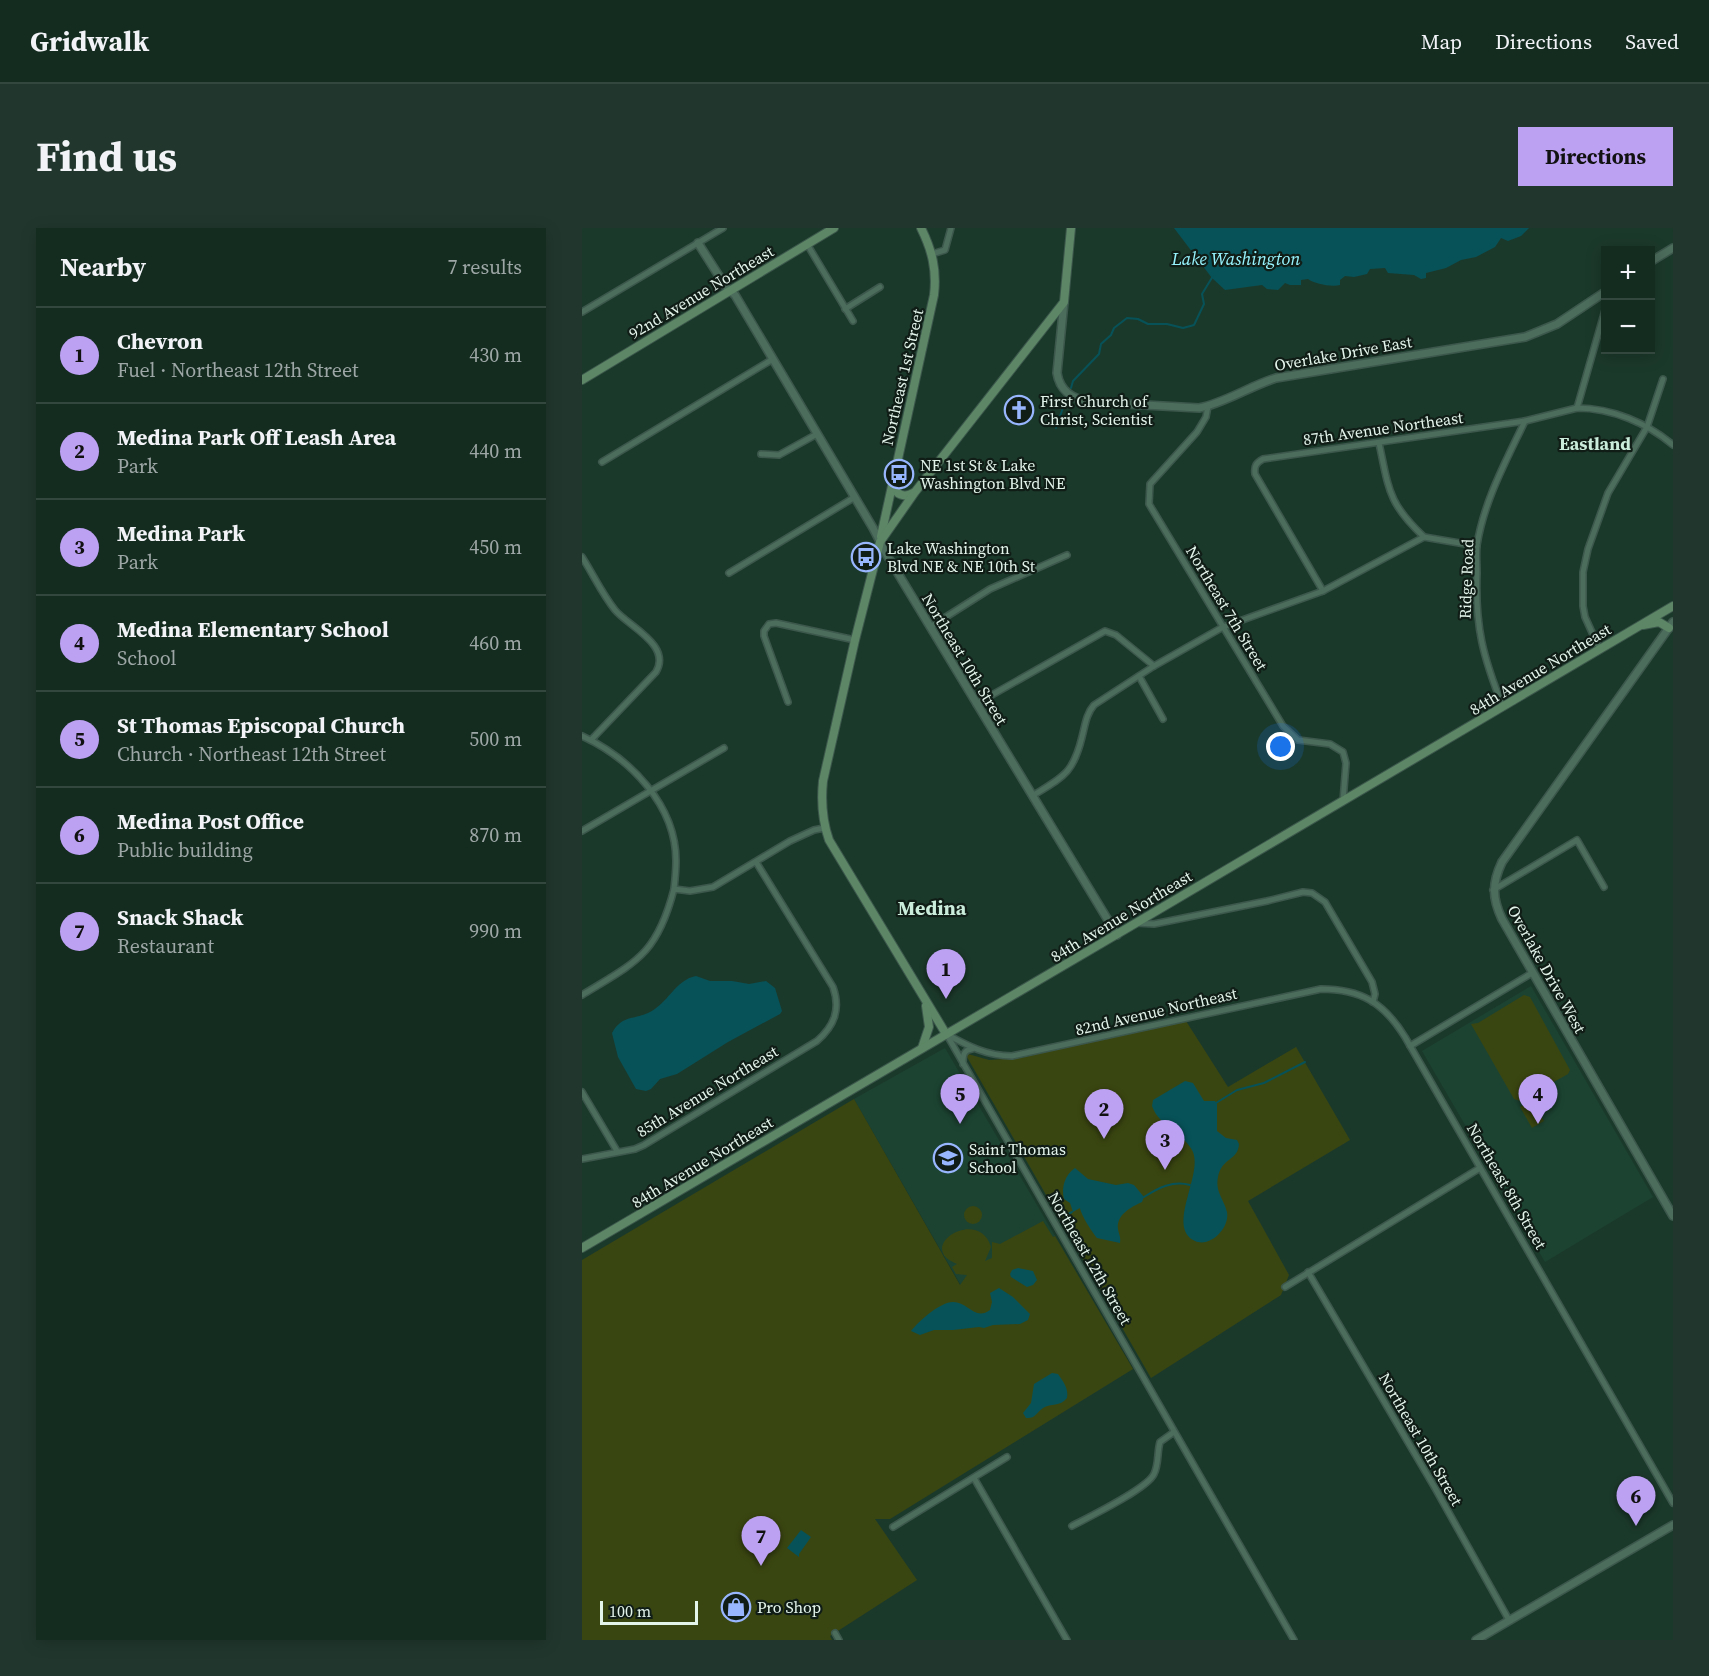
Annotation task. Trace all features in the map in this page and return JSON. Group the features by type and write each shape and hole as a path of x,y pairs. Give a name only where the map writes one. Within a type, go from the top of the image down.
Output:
{"main road":[{"name":"92nd Avenue Northeast","path":"582,380 834,228"},
{"path":"921,228 932,254"},
{"path":"880,542 915,492 1064,302 1071,228"},
{"name":"Northeast 1st Street","path":"855,640 880,542 934,295 936,281 932,254"},
{"path":"892,483 896,492 903,496 915,492"},
{"name":"84th Avenue Northeast","path":"582,1248 1600,650 1642,625 1649,618 1673,606"},
{"path":"1642,625 1659,622 1671,625"},
{"name":"Northeast 12th Street","path":"855,640 823,781 821,799 824,828 836,854 946,1035"},
{"path":"922,1048 929,1027 924,999"}],"street":[{"path":"582,312 723,228"},
{"path":"932,254 945,250 951,228"},
{"name":"Northeast 10th Street","path":"698,243 735,295 930,627 1117,935"},
{"path":"807,244 853,321"},
{"path":"1655,259 1673,248"},
{"path":"845,309 879,287"},
{"name":"Overlake Drive East","path":"1064,302 1058,378 1063,388 1073,398 1132,406 1199,408 1276,378 1525,337 1557,324 1601,296"},
{"path":"1049,321 1062,326"},
{"path":"1601,324 1577,408 1620,415 1647,427 1673,445"},
{"path":"602,462 773,359"},
{"path":"1600,650 1585,617 1583,606 1583,572 1588,549 1608,493 1647,427 1663,379"},
{"name":"Northeast 7th Street","path":"1208,406 1206,417 1197,432 1150,484 1149,497 1152,511 1287,731 1298,740 1330,744 1343,752 1346,763 1343,801"},
{"name":"87th Avenue Northeast","path":"1323,591 1255,474 1255,465 1263,459 1525,421 1577,408"},
{"name":"Ridge Road","path":"1503,707 1483,654 1478,629 1477,546 1497,480 1525,421"},
{"path":"761,454 779,455 817,434"},
{"path":"1379,443 1388,487 1402,516 1424,537 1477,546"},
{"path":"729,573 855,497"},
{"path":"1032,796 1065,775 1072,767 1077,758 1088,714 1094,705 1222,627 1323,591 1424,537"},
{"path":"930,627 990,589 1067,555"},
{"path":"582,557 615,610 649,640 658,654 656,672 591,740"},
{"path":"788,702 764,636 764,631 769,624 776,623 855,640"},
{"name":"Overlake Drive West","path":"1671,625 1502,862 1493,890 1502,919 1673,1216"},
{"path":"976,704 1105,631 1116,635 1155,666"},
{"path":"1139,676 1163,719"},
{"path":"582,736 618,757 651,790 661,807 674,843 676,860 674,890 668,913 650,946 639,959 582,995"},
{"path":"582,831 724,748"},
{"path":"674,890 690,891 714,887 790,841 824,828"},
{"path":"1493,890 1577,840 1604,887"},
{"name":"85th Avenue Northeast","path":"582,1159 635,1149 644,1145 817,1041 834,1021 837,998 833,987 756,862"},
{"path":"1137,923 1154,924 1267,902 1303,892 1312,893 1325,902 1372,982 1375,994 1373,1002"},
{"path":"1410,1046 1532,973"},
{"name":"82nd Avenue Northeast","path":"946,1035 973,1048 999,1056 1027,1054 1321,989 1348,991 1373,1002"},
{"name":"Northeast 8th Street","path":"1373,1002 1390,1016 1410,1046 1673,1503"},
{"name":"Northeast 12th Street","path":"946,1035 1294,1640"},
{"path":"963,1065 964,1052 973,1048"},
{"path":"582,1092 617,1151"},
{"path":"1284,1287 1480,1168"},
{"name":"Northeast 10th Street","path":"1308,1272 1430,1479 1509,1620"},
{"path":"1072,1526 1124,1497 1151,1478 1155,1473 1160,1442 1174,1432"},
{"path":"893,1527 1007,1457"},
{"path":"974,1478 1067,1640"},
{"path":"1476,1640 1673,1525"},
{"path":"835,1633 839,1640"}],"shaded area":[{"path":"1531,986 1653,1197 1545,1262 1422,1051"},
{"path":"1524,995 1530,997 1570,1070 1568,1074 1520,1101 1514,1099 1471,1024 1478,1023"},
{"path":"1186,1021 1228,1087 1296,1047 1350,1140 1248,1201 1289,1275 1281,1295 1151,1378 967,1057 968,1054 989,1060 1020,1058"},
{"name":"Saint Thomas School","path":"945,1048 1055,1236 963,1289 854,1099"},
{"path":"854,1099 960,1285 967,1275 956,1274 952,1267 957,1264 945,1257 942,1248 945,1240 963,1230 974,1230 984,1235 991,1247 985,1261 992,1258 992,1242 1000,1244 1043,1221 1053,1237 1055,1236 1133,1369 890,1519 875,1519 917,1580 830,1636 832,1640 582,1640 582,1260"},
{"path":"1531,1101 1544,1121 1532,1128 1520,1107"},
{"path":"973,1206 979,1209 982,1215 979,1221 973,1224 967,1221 964,1215 967,1209"}],"water":[{"name":"Lake Washington","path":"1174,228 1529,228 1521,236 1508,241 1501,238 1495,247 1476,257 1426,273 1426,278 1388,273 1385,268 1370,269 1367,274 1354,277 1345,276 1340,280 1340,285 1336,286 1319,284 1308,279 1301,280 1301,285 1285,283 1278,290 1267,289 1262,285 1225,290 1212,278"},
{"path":"696,976 710,981 749,984 766,981 775,988 782,1011 677,1074 660,1079 651,1089 646,1091 636,1089 618,1057 612,1033 620,1023 655,1009 682,982"},
{"path":"1185,1081 1193,1083 1204,1101 1215,1101 1217,1131 1226,1138 1237,1140 1239,1144 1236,1154 1220,1171 1217,1182 1227,1218 1218,1235 1207,1242 1195,1241 1187,1234 1184,1224 1184,1212 1194,1172 1195,1160 1192,1150 1183,1138 1160,1119 1152,1106 1153,1100"},
{"path":"1075,1168 1088,1179 1116,1185 1128,1183 1134,1185 1144,1197 1142,1202 1129,1209 1119,1220 1120,1243 1097,1238 1084,1219 1080,1208 1073,1212 1070,1203 1064,1199 1065,1182"},
{"path":"1018,1268 1033,1271 1037,1280 1033,1285 1027,1287 1011,1277 1012,1270"},
{"path":"999,1288 1013,1297 1030,1314 1028,1320 1020,1324 993,1325 984,1328 934,1330 920,1335 911,1331 930,1313 948,1303 958,1303 976,1312 985,1313 990,1310 992,1302 990,1293"},
{"path":"1052,1373 1058,1374 1064,1382 1067,1398 1061,1403 1043,1408 1033,1417 1026,1418 1023,1413 1031,1403 1034,1384"},
{"path":"801,1530 811,1537 799,1557 787,1548"}],"waterway":[{"path":"1071,388 1073,381 1099,354 1101,344 1111,335 1114,328 1127,318 1138,319 1148,324 1167,324 1183,328 1194,325 1204,304 1202,294 1213,276"},
{"path":"1056,428 1066,399"},
{"path":"1216,1103 1237,1090 1264,1083 1305,1062"},
{"path":"1144,1197 1172,1184 1190,1185"},
{"path":"1066,1215 1072,1212"}],"place":[{"name":"First Church of Christ, Scientist","path":"1019,410"},
{"name":"NE 1st St & Lake Washington Blvd NE","path":"899,474"},
{"name":"Lake Washington Blvd NE & NE 10th St","path":"866,557"},
{"name":"Chevron","path":"946,999"},
{"name":"St Thomas Episcopal Church","path":"960,1124"},
{"name":"Medina Elementary School","path":"1538,1124"},
{"name":"Medina Park Off Leash Area","path":"1104,1139"},
{"name":"Saint Thomas School","path":"948,1158"},
{"name":"Medina Park","path":"1165,1170"},
{"name":"Medina Post Office","path":"1636,1526"},
{"name":"Snack Shack","path":"761,1566"},
{"name":"Pro Shop","path":"736,1607"}],"district":[{"name":"Eastland","path":"1595,444"},
{"name":"Medina","path":"932,908"}]}
